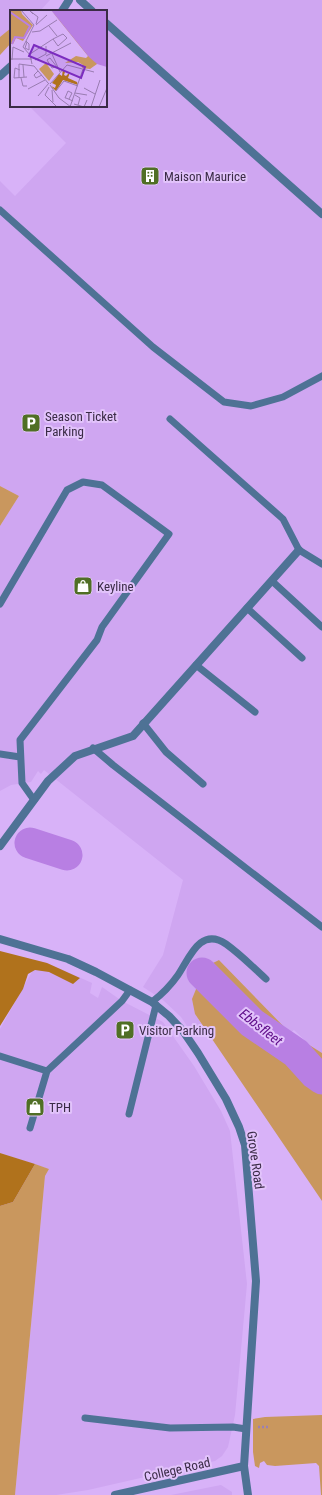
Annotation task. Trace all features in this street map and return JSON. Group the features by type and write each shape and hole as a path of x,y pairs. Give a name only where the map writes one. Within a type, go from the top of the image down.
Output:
{"street":[{"path":"63,10 69,0"},
{"path":"80,0 91,10"},
{"path":"107,24 322,214"},
{"path":"0,76 10,67"},
{"path":"0,846 48,781 75,756 93,748 133,736 299,550"},
{"name":"Grove Road","path":"0,939 68,959 154,1003 170,1016 183,1031 226,1100 239,1127 245,1145 256,1280 244,1466 248,1495"},
{"name":"College Road","path":"115,1495 244,1466"}],"lane":[{"path":"0,210 153,347 224,402 251,406 283,397 322,376"},
{"path":"170,419 283,519 299,550 322,564"},
{"path":"0,604 67,490 83,482 102,484 169,534 102,627 97,640 20,740 22,783 34,800"},
{"path":"272,581 322,627"},
{"path":"247,608 302,658"},
{"path":"196,665 255,712"},
{"path":"143,723 166,752 203,784"},
{"path":"93,748 112,765 322,927"},
{"path":"0,754 20,757"},
{"path":"129,1114 154,1003 177,976 194,948 204,940 214,939 226,943 266,979"},
{"path":"30,1128 47,1071 122,1001 130,990"},
{"path":"0,1056 47,1071"},
{"path":"86,1418 170,1428 233,1427 246,1429"}],"path":[{"path":"261,1427 268,1427"}],"shaded area":[{"path":"0,0 50,0 41,10 10,10 10,44 0,55"},
{"path":"90,0 322,0 322,1053 315,1050 294,1030 290,1033 219,960 195,1014 203,1026 191,1032 181,1017 163,1000 143,987 163,955 183,880 44,770 41,774 38,771 31,782 11,785 0,791 0,526 19,496 0,486 0,181 15,196 66,143 30,107 107,107 107,10 85,10"},
{"path":"10,29 10,44 0,55 0,37"},
{"path":"0,486 19,496 0,526"},
{"path":"0,951 47,963 80,978 73,984 49,972 35,970 28,974 23,989 0,1026"},
{"path":"219,960 290,1033 322,1053 322,1201 195,1014 192,999 205,967"},
{"path":"38,961 47,963 92,983 90,993 98,998 102,987 122,1001 163,1022 194,1066 221,1111 230,1131 247,1284 235,1415 228,1447 222,1456 215,1461 88,1490 56,1495 15,1495 45,1176 49,1169 0,1153 0,1029"},
{"path":"303,1052 313,1066 322,1071 322,1093 306,1084 288,1060 296,1053"},
{"path":"0,1153 35,1164 13,1202 0,1206"},
{"path":"35,1164 49,1169 45,1176 15,1495 0,1495 0,1206 13,1202"},
{"path":"322,1415 322,1495 319,1466 316,1463 275,1466 267,1465 264,1461 260,1463 259,1468 255,1466 253,1452 253,1419 265,1417"},
{"path":"221,1485 232,1492 232,1495 171,1495"}],"waterway":[{"name":"Ebbsfleet","path":"30,843 67,855"},
{"name":"Ebbsfleet","path":"202,973 252,1023 296,1053 315,1074 322,1079"}],"place":[{"name":"Maison Maurice","path":"150,176"},
{"name":"Season Ticket Parking","path":"31,423"},
{"name":"Keyline","path":"83,586"},
{"name":"Visitor Parking","path":"125,1030"},
{"name":"TPH","path":"35,1107"}]}
